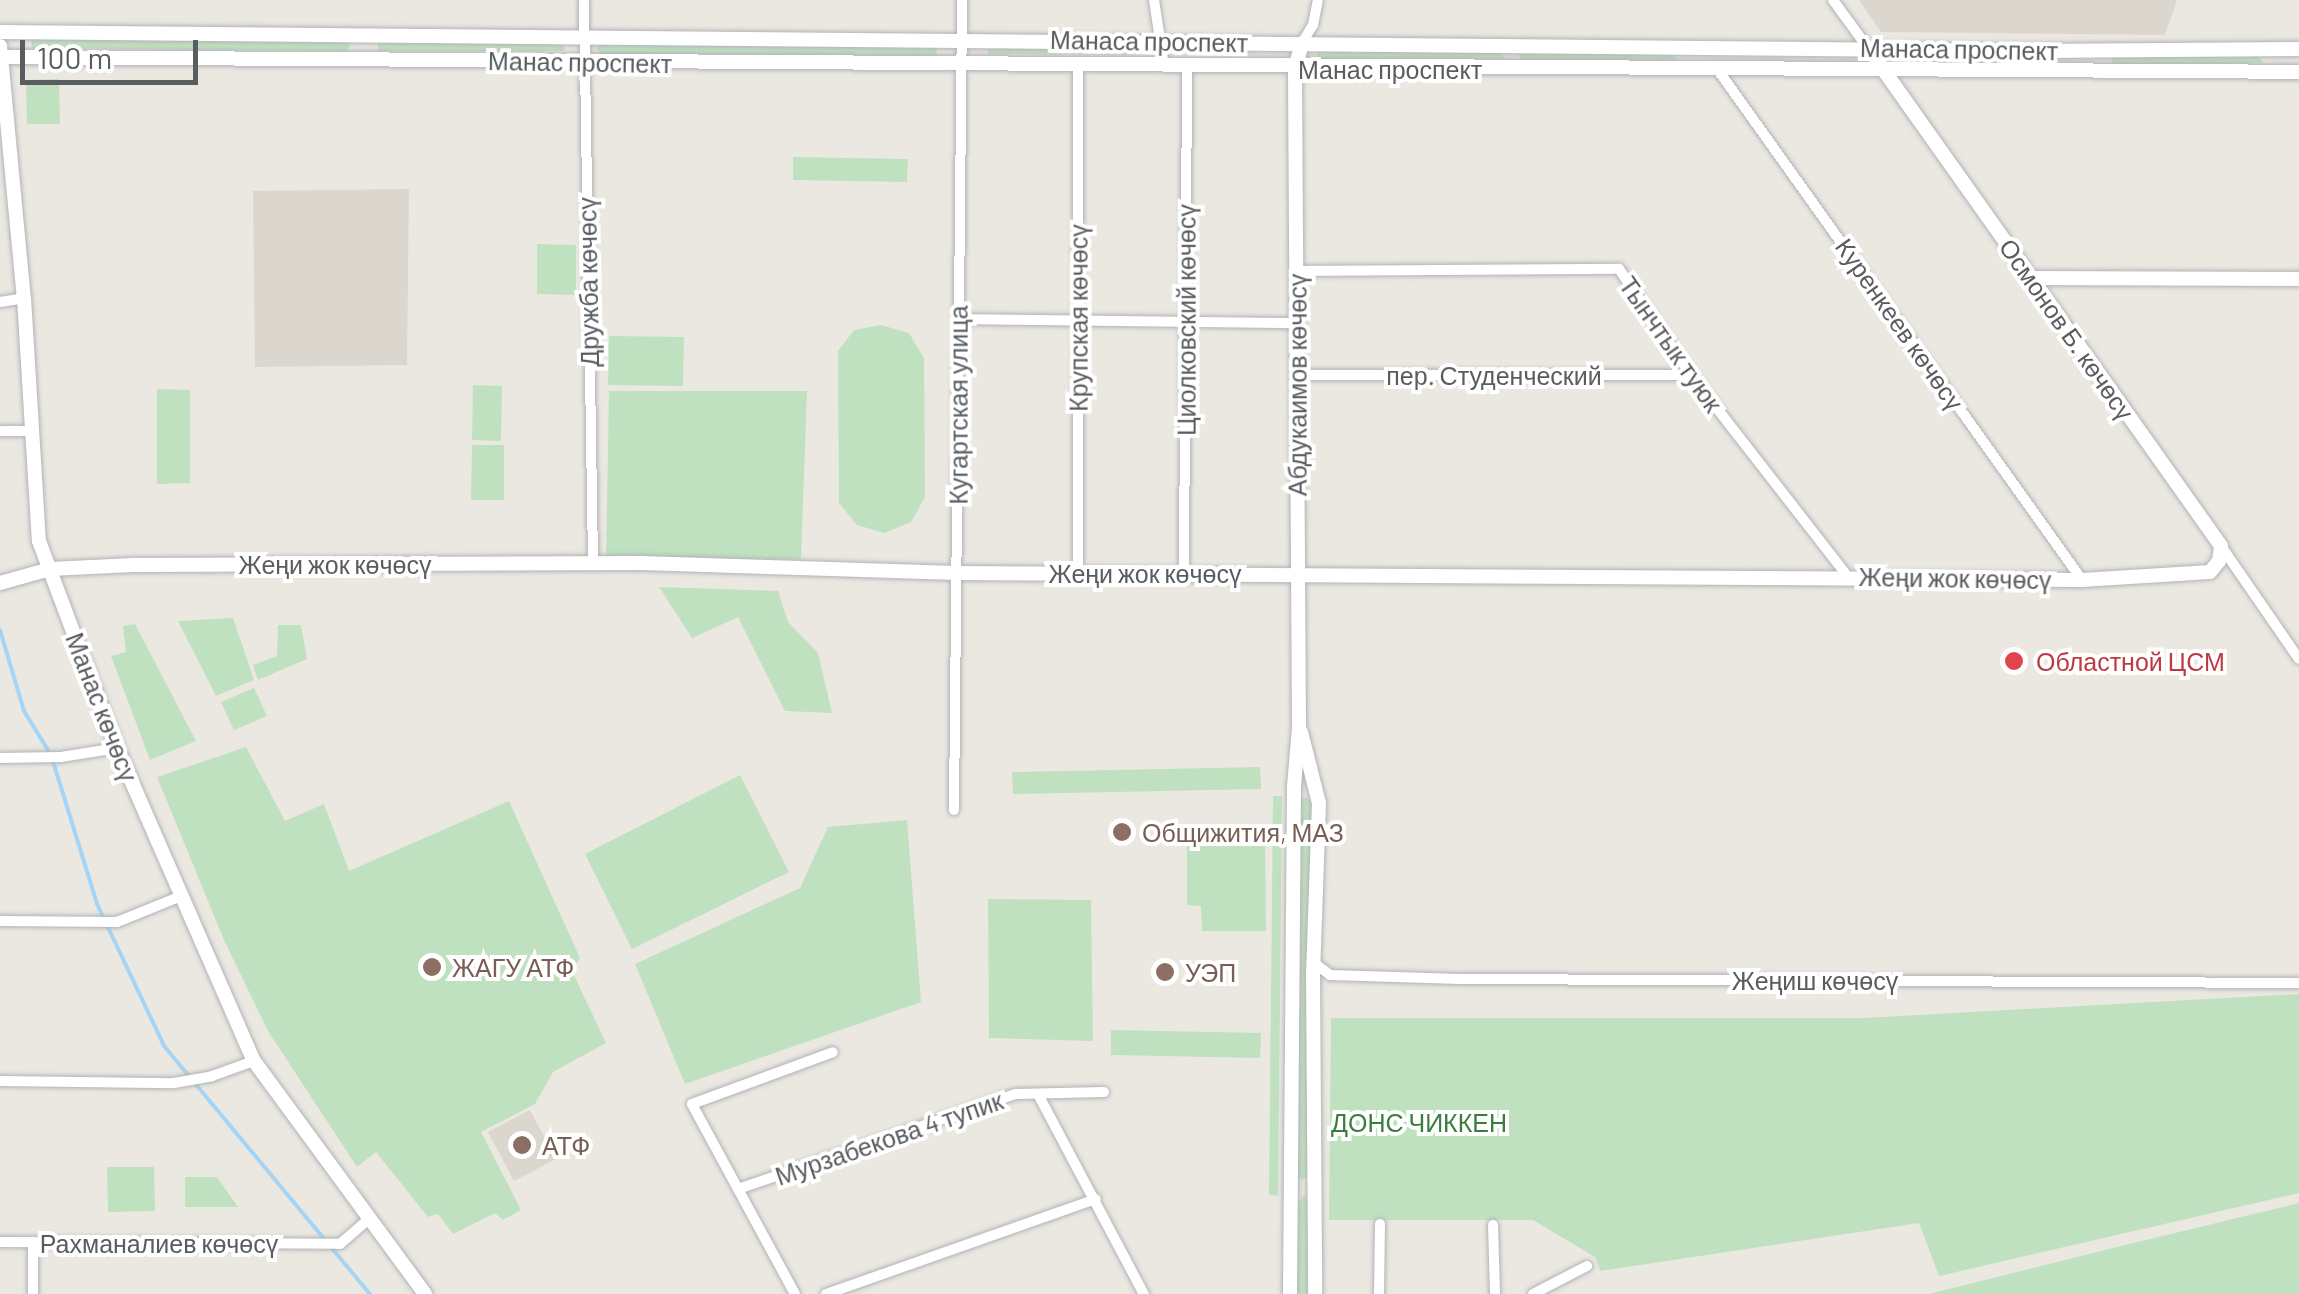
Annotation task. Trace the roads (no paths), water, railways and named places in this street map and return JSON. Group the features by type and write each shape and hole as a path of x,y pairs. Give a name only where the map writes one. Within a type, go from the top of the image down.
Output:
{"main road":[{"name":"Манаса проспект","path":"0,32 2019,51 2299,49"},
{"name":"Абдукаимов көчөсү","path":"1290,1294 1294,786 1299,728 1296,68 1302,43"},
{"path":"1512,45 1512,69"},
{"path":"1680,46 1680,70"},
{"name":"Осмонов Б. көчөсү","path":"1868,48 2222,546"},
{"path":"2272,72 2273,49"},
{"path":"2106,50 2106,72"},
{"path":"2018,72 2019,51"},
{"name":"Манас проспект","path":"1,52 584,62 2299,72"},
{"name":"Манас көчөсү","path":"1,52 24,298 29,431 39,541 179,898 254,1060 426,1294"},
{"path":"2032,278 2299,278"},
{"name":"Жеңи жок көчөсү","path":"0,583 50,569 95,565 593,564 957,573 2082,580 2199,576 2219,561 2222,546"},
{"name":"Абдукаимов көчөсү","path":"1299,728 1319,803 1313,994 1315,1294"},
{"path":"1292,1186 1316,1185"}],"street":[{"name":"Дружба көчөсү","path":"584,0 593,564"},
{"name":"Кугартская улица","path":"954,810 962,0"},
{"path":"1154,0 1164,66"},
{"path":"1302,43 1314,25 1318,0"},
{"name":"Осмонов Б. көчөсү","path":"1833,0 1868,48"},
{"path":"364,36 364,60"},
{"name":"Крупская көчөсү","path":"1078,65 1078,571"},
{"name":"Циолковский көчөсү","path":"1184,572 1187,67"},
{"name":"Куренкеев көчөсү","path":"1718,70 2082,580"},
{"name":"Тынчтык туюк","path":"1296,271 1619,270 1691,375 1848,577"},
{"path":"0,302 24,298"},
{"path":"958,319 1296,324"},
{"name":"пер. Студенческий","path":"1297,375 1691,375"},
{"path":"0,432 29,431"},
{"name":"Осмонов Б. көчөсү","path":"2222,546 2299,659"},
{"path":"0,758 61,757 117,748"},
{"path":"0,921 116,922 179,898"},
{"path":"1313,994 1330,975 1314,962"},
{"name":"Жеңиш көчөсү","path":"1330,975 2299,983"},
{"path":"795,1294 692,1104 833,1052"},
{"path":"0,1081 174,1083 212,1076 254,1060"},
{"name":"Мурзабекова 4 тупик","path":"738,1190 1030,1090 1039,1096 1104,1092"},
{"path":"1039,1096 1144,1294"},
{"path":"826,1294 1096,1198"},
{"name":"Рахманалиев көчөсү","path":"0,1242 340,1244 368,1220"},
{"path":"1378,1294 1380,1224"},
{"path":"1493,1224 1495,1294"},
{"path":"33,1242 33,1294"},
{"path":"1533,1294 1587,1266"}],"waterway":[{"path":"0,630 24,711 51,755 97,904 164,1046 370,1294"}],"place":[{"name":"Областной ЦСМ","path":"2014,661"},
{"name":"Общижития, МАЗ","path":"1122,832"},
{"name":"ЖАГУ АТФ","path":"432,967"},
{"name":"УЭП","path":"1165,972"},
{"name":"АТФ","path":"522,1145"}],"park label":[{"name":"ДОНС ЧИККЕН","path":"1419,1122"}]}
